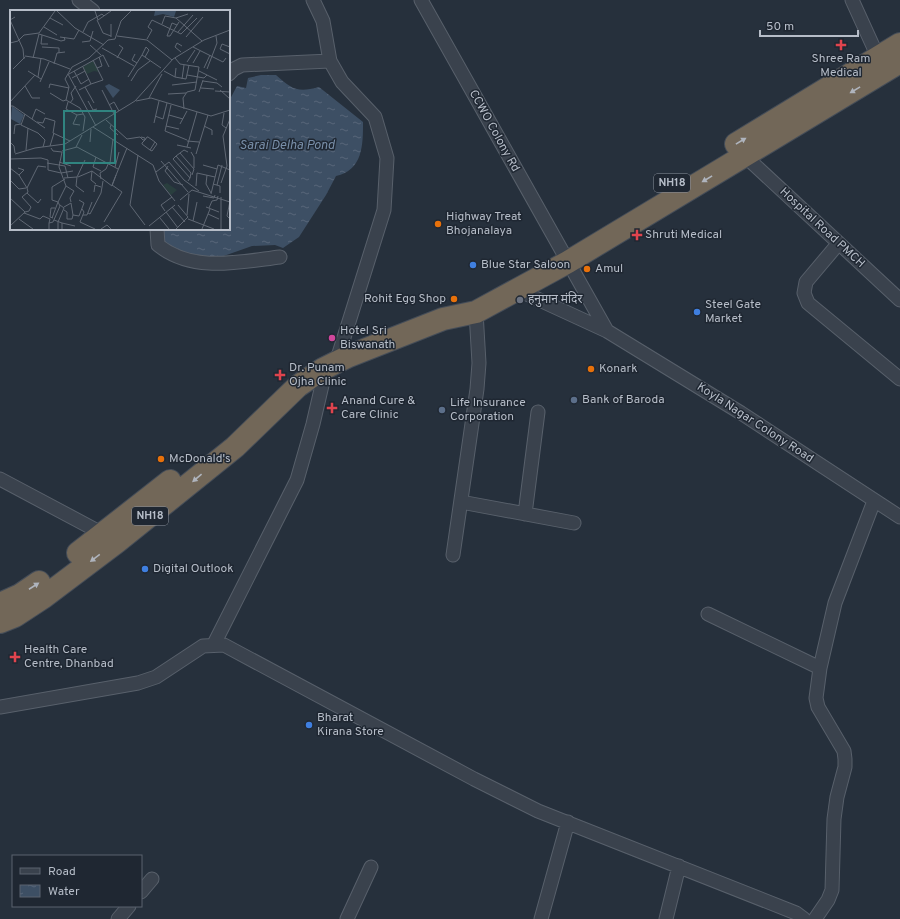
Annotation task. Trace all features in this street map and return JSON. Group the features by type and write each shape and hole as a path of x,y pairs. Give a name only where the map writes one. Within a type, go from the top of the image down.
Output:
{"highway":[{"name":"NH18","path":"443,318 476,312 518,290 565,256 900,44"},
{"name":"NH18","path":"0,622 15,616 44,597 110,538 264,406 288,395 331,365 443,318 473,298 565,256 745,156 900,62"},
{"name":"NH18","path":"0,604 20,595 110,538"}],"street":[{"path":"80,0 93,10"},
{"path":"214,644 297,480 331,365 384,210 387,158 375,117 342,82 330,60 323,21 313,0"},
{"name":"CCWO Colony Rd","path":"421,0 565,256"},
{"path":"852,0 878,58"},
{"path":"230,70 242,66 330,60"},
{"name":"Hospital Road PMCH","path":"745,156 900,300"},
{"path":"157,230 158,245 166,252 199,264 215,264 280,257"},
{"path":"838,244 806,282 804,293 808,303 900,379"},
{"name":"Koyla Nagar Colony Road","path":"565,256 608,331"},
{"name":"Koyla Nagar Colony Road","path":"518,290 608,331 741,413 900,517"},
{"path":"453,554 477,390 479,351 476,312"},
{"path":"525,514 538,412"},
{"path":"0,478 110,538"},
{"path":"815,919 828,900 832,890 834,819 837,796 845,767 844,751 818,707 816,698 820,668 835,603 874,501"},
{"path":"461,502 574,523"},
{"path":"708,614 820,668"},
{"path":"0,707 138,683 156,677 203,646 214,644 224,645 474,779 538,811 679,866 798,917"},
{"path":"541,919 568,822"},
{"path":"666,919 679,866"},
{"path":"347,919 371,867"},
{"path":"142,891 152,879"},
{"path":"118,919 128,907"}],"water":[{"name":"Sarai Delha Pond","path":"261,75 276,75 286,84 300,90 319,87 363,122 363,139 360,155 352,168 345,173 336,176 326,195 299,237 283,248 275,245 252,246 218,258 185,253 167,247 162,240 162,230 230,230 230,99 237,86 246,88 248,78"}],"place":[{"name":"Shree Ram Medical","path":"841,45"},
{"name":"Highway Treat Bhojanalaya","path":"438,224"},
{"name":"Shruti Medical","path":"637,235"},
{"name":"Blue Star Saloon","path":"473,265"},
{"name":"Amul","path":"587,269"},
{"name":"Rohit Egg Shop","path":"454,299"},
{"name":"हनुमान मंदिर","path":"520,300"},
{"name":"Steel Gate Market","path":"697,312"},
{"name":"Hotel Sri Biswanath","path":"332,338"},
{"name":"Konark","path":"591,369"},
{"name":"Dr. Punam Ojha Clinic","path":"280,375"},
{"name":"Bank of Baroda","path":"574,400"},
{"name":"Anand Cure & Care Clinic","path":"332,408"},
{"name":"Life Insurance Corporation","path":"442,410"},
{"name":"McDonald's","path":"161,459"},
{"name":"Digital Outlook","path":"145,569"},
{"name":"Health Care Centre, Dhanbad","path":"15,657"},
{"name":"Bharat Kirana Store","path":"309,725"}]}
